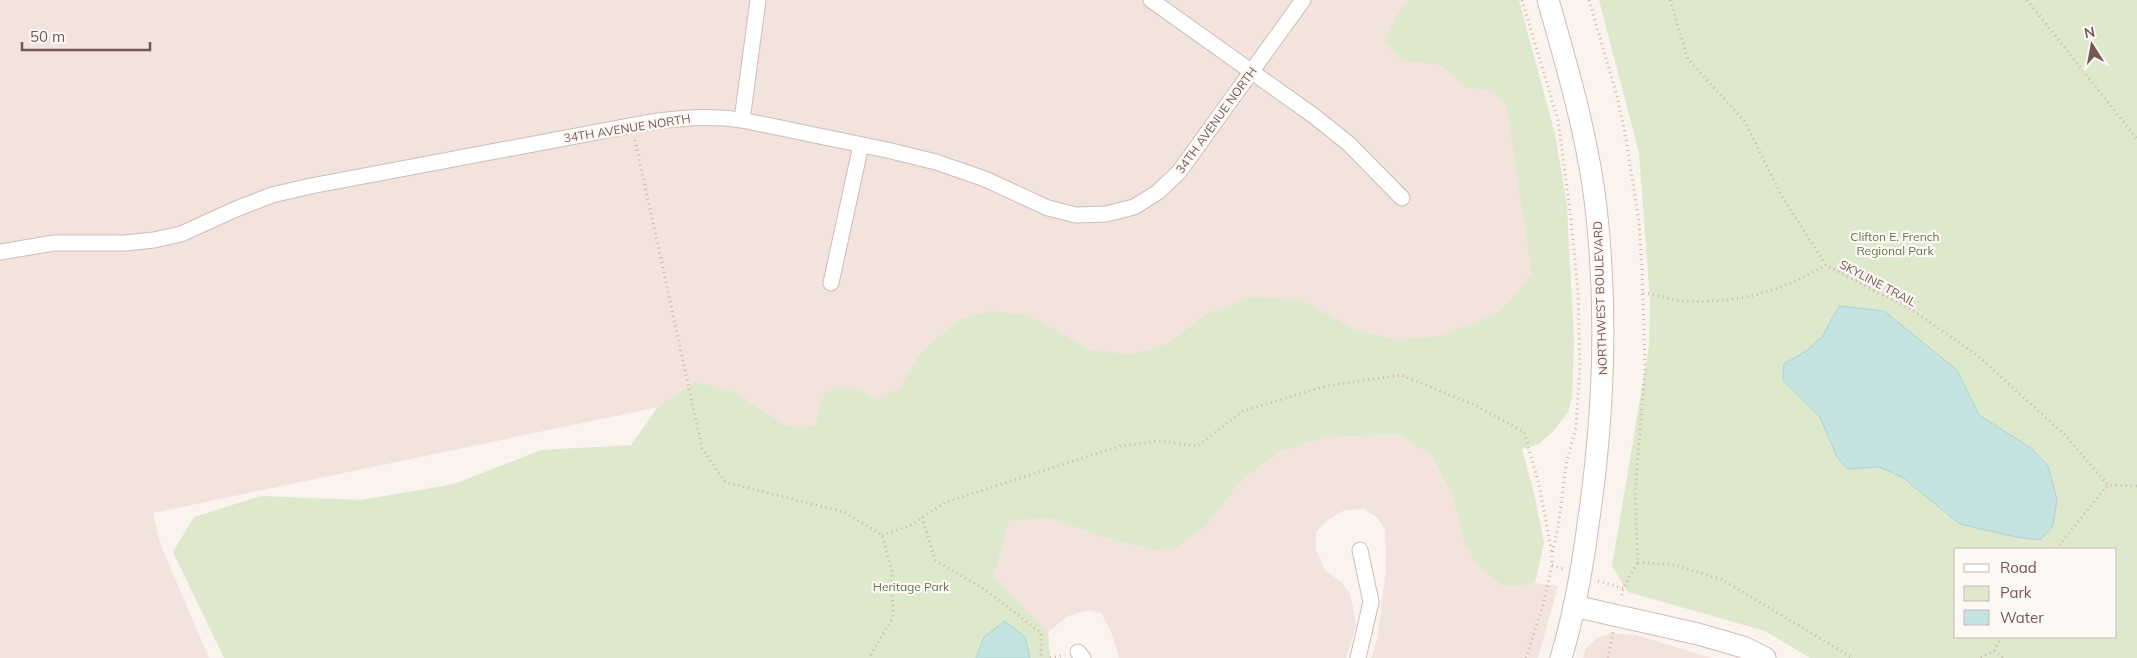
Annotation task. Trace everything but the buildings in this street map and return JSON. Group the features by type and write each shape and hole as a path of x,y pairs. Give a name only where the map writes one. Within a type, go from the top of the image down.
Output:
{"main road":[{"name":"NORTHWEST BOULEVARD","path":"1548,0 1564,54 1583,135 1597,216 1603,301 1603,388 1596,476 1583,564 1561,658"},
{"path":"1574,606 1698,634 1743,647 1765,658"}],"street":[{"path":"742,120 758,0"},
{"path":"1151,0 1314,116 1349,144 1402,198"},
{"name":"34TH AVENUE NORTH","path":"0,252 54,243 125,243 154,240 181,234 272,195 632,125 686,117 726,117 936,162 985,180 1048,208 1076,215 1106,214 1134,207 1158,192 1179,172 1303,0"},
{"path":"831,283 861,145"},
{"path":"1358,658 1370,602 1360,550"}],"path":[{"path":"1522,0 1558,120 1578,292 1580,367 1576,427 1566,466 1558,527 1552,554"},
{"path":"1589,0 1615,87 1626,139 1639,223 1645,367 1636,493 1638,562 1623,588"},
{"name":"SKYLINE TRAIL","path":"1670,0 1688,59 1745,122 1781,195 1826,265 1912,310 1977,355 2066,436 2108,485"},
{"path":"2027,0 2137,139"},
{"path":"632,125 702,448 725,482 844,512 882,535 892,572 893,617 869,658"},
{"path":"1643,293 1684,300 1722,301 1758,295 1798,282 1826,265"},
{"path":"882,535 910,526 946,502 1120,446 1159,441 1197,446 1243,411 1326,386 1401,374 1475,405 1524,432 1539,485 1552,554 1552,565 1544,602 1526,658"},
{"path":"2057,548 2108,485 2137,486"},
{"path":"922,517 934,560 984,589 1041,633 1041,658"},
{"path":"1638,562 1674,565 1721,579 1853,658"},
{"path":"1608,658 1612,636"},
{"path":"1981,658 1994,651 2001,638"},
{"path":"1994,651 2004,658"}],"shaded area":[{"path":"0,0 1512,0 1568,326 809,451 716,395 153,513 160,543 209,658 0,658"},
{"path":"1399,435 1431,455 1453,497 1464,543 1522,586 1535,583 1558,586 1538,658 1371,658 1377,640 1386,568 1385,530 1378,518 1364,509 1345,510 1329,519 1316,532 1316,550 1325,570 1341,582 1350,594 1353,606 1356,626 1346,658 1119,658 1111,631 1101,613 1089,610 1068,616 1048,632 1050,658 991,589 1009,521 1050,518 1100,536 1148,550 1206,526 1242,480 1280,452 1324,437"},
{"path":"1611,633 1636,635 1712,658 1583,658 1586,648 1597,638"}],"green space":[{"name":"Heritage Park","path":"1408,0 1519,0 1555,134 1567,205 1574,342 1572,397 1568,412 1554,430 1539,444 1522,449 1534,493 1544,543 1535,583 1522,586 1503,585 1480,568 1464,543 1453,497 1431,455 1399,435 1324,437 1280,452 1242,480 1206,526 1177,547 1149,550 1100,536 1050,518 1009,521 994,577 1048,633 1050,658 224,658 173,552 194,517 261,496 361,500 454,484 541,450 631,445 658,407 695,382 729,390 787,426 800,428 816,426 822,399 834,388 849,387 857,389 878,399 900,389 920,353 959,320 993,311 1029,316 1091,350 1131,355 1166,345 1207,314 1250,297 1300,300 1356,330 1397,340 1441,336 1500,312 1532,274 1507,107 1493,91 1465,87 1441,65 1402,60 1385,41 1396,17"},
{"name":"Clifton E. French Regional Park","path":"1599,0 2137,0 2137,658 1810,658 1765,631 1628,592 1612,566 1649,346 1650,300 1639,153"}],"water":[{"path":"1839,306 1884,311 1957,370 1979,415 2031,448 2048,466 2057,500 2053,526 2040,540 2016,537 1960,524 1902,477 1879,467 1848,469 1837,457 1820,417 1783,380 1784,364 1806,351 1822,337"},
{"path":"1005,621 1025,637 1030,658 976,658 984,637"}]}
